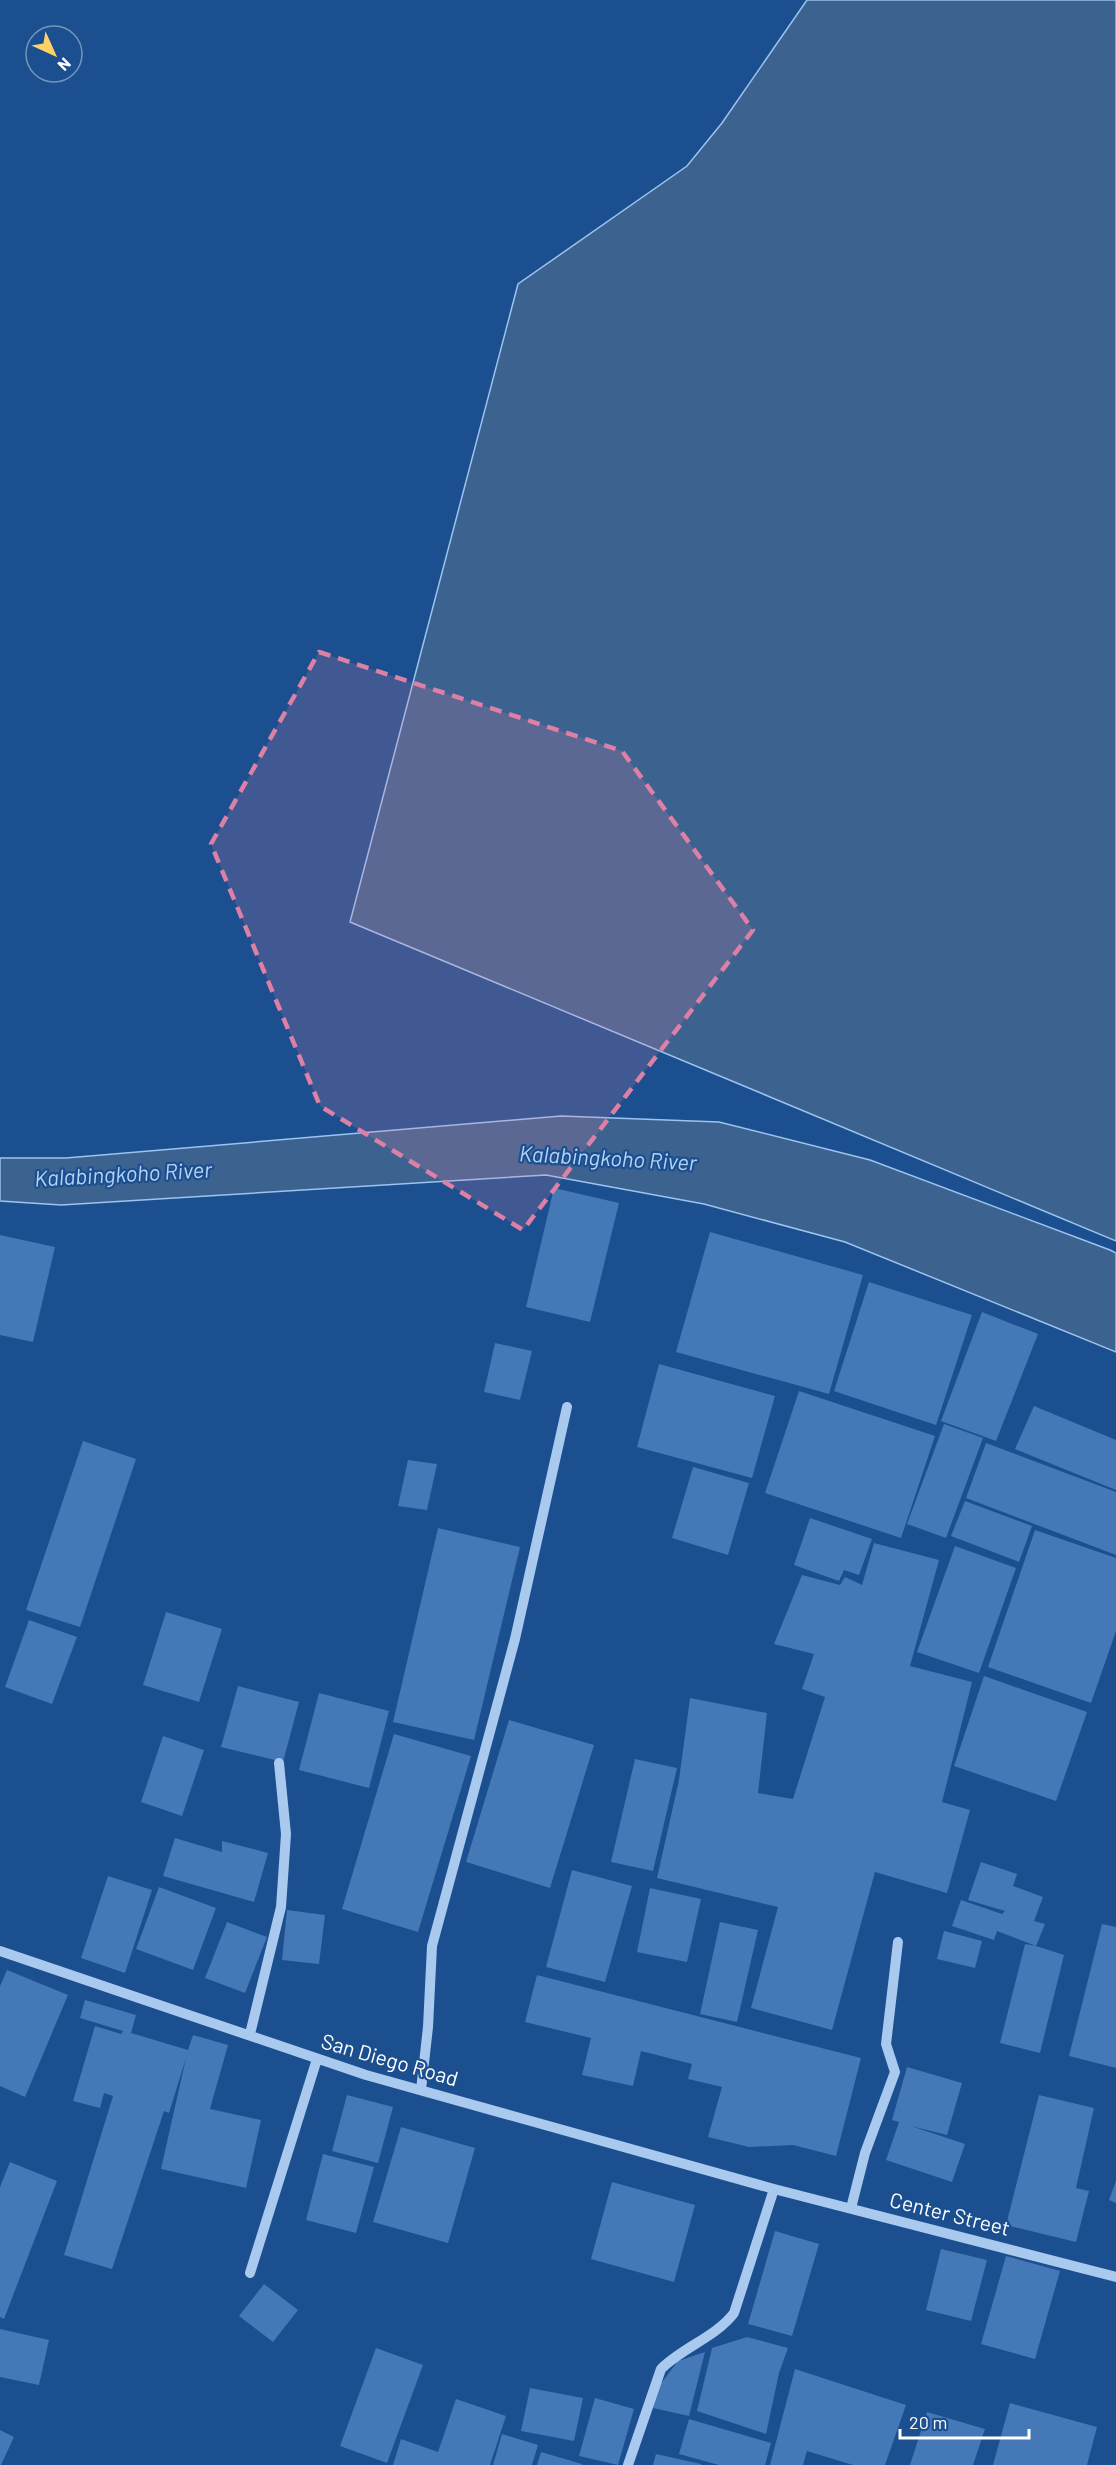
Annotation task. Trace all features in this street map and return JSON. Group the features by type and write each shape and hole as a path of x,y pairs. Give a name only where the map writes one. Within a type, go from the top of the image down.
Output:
{"street":[{"path":"420,2090 428,2027 432,1946 515,1639 567,1407"},
{"path":"250,2034 281,1907 286,1834 279,1763"},
{"path":"851,2208 865,2153 895,2072 886,2044 898,1942"},
{"name":"San Diego Road","path":"0,1951 250,2034 317,2059 420,2090 774,2188"},
{"path":"249,2273 317,2059"},
{"path":"628,2465 662,2369 672,2359 727,2322 734,2313 774,2188"},
{"name":"Center Street","path":"774,2188 1116,2277"}],"highlighted area":[{"path":"319,652 622,751 753,930 523,1230 320,1106 211,844"}],"water":[{"path":"807,0 1116,0 1116,1241 350,922 518,284 687,166 722,123"},
{"name":"Kalabingkoho River","path":"561,1116 719,1122 870,1160 1110,1250 1116,1253 1116,1352 845,1242 704,1204 546,1175 61,1205 0,1201 0,1158 66,1158"}],"building":[{"path":"554,1188 619,1203 590,1322 526,1307"},
{"path":"710,1232 863,1275 829,1394 676,1352"},
{"path":"0,1235 55,1247 33,1342 0,1335"},
{"path":"869,1282 972,1315 936,1425 834,1391"},
{"path":"982,1312 1038,1334 996,1441 941,1421"},
{"path":"495,1343 532,1351 520,1400 484,1392"},
{"path":"659,1364 775,1396 752,1478 637,1447"},
{"path":"799,1391 935,1436 901,1538 765,1493"},
{"path":"1034,1406 1116,1440 1116,1490 1015,1449"},
{"path":"944,1424 983,1438 946,1538 907,1524"},
{"path":"83,1441 136,1459 80,1627 26,1610"},
{"path":"986,1443 1116,1492 1116,1555 966,1498"},
{"path":"408,1460 437,1464 427,1510 398,1506"},
{"path":"693,1467 749,1483 728,1555 672,1538"},
{"path":"965,1501 1032,1526 1019,1562 951,1536"},
{"path":"810,1518 872,1539 859,1575 844,1570 839,1581 794,1565"},
{"path":"438,1528 520,1547 474,1740 393,1722"},
{"path":"1035,1530 1116,1558 1116,1631 1091,1703 988,1667"},
{"path":"874,1543 939,1560 910,1666 972,1682 942,1802 970,1810 947,1893 875,1872 832,2030 751,2008 778,1907 657,1878 679,1780 690,1698 767,1713 758,1793 793,1799 825,1697 802,1689 814,1654 774,1644 802,1575 840,1585 845,1577 862,1585"},
{"path":"955,1546 1016,1568 979,1673 917,1652"},
{"path":"166,1612 222,1629 199,1702 143,1685"},
{"path":"29,1620 77,1637 52,1704 5,1687"},
{"path":"984,1676 1087,1712 1056,1801 954,1766"},
{"path":"238,1686 299,1702 283,1762 221,1747"},
{"path":"319,1693 389,1711 369,1788 299,1770"},
{"path":"509,1720 594,1745 550,1888 466,1862"},
{"path":"394,1734 471,1756 418,1932 342,1909"},
{"path":"163,1736 204,1750 182,1816 141,1802"},
{"path":"635,1759 677,1768 653,1871 611,1862"},
{"path":"175,1838 222,1852 222,1841 268,1853 254,1902 163,1876"},
{"path":"981,1862 1017,1874 1013,1886 1043,1897 1034,1921 1045,1924 1036,1946 997,1931 994,1940 952,1926 961,1900 1002,1914 1005,1911 968,1900"},
{"path":"572,1870 632,1886 605,1982 546,1967"},
{"path":"108,1876 152,1890 125,1973 81,1958"},
{"path":"159,1887 216,1908 193,1970 136,1949"},
{"path":"650,1888 701,1899 687,1962 637,1952"},
{"path":"287,1910 325,1915 319,1964 282,1960"},
{"path":"227,1922 267,1937 245,1993 205,1978"},
{"path":"720,1922 758,1930 737,2022 700,2014"},
{"path":"1102,1924 1116,1927 1116,2068 1069,2056"},
{"path":"944,1931 982,1941 975,1968 937,1959"},
{"path":"1025,1944 1064,1955 1040,2053 1000,2043"},
{"path":"7,1970 68,1995 25,2097 0,2086 0,1986"},
{"path":"537,1975 861,2058 836,2156 793,2145 749,2147 708,2137 722,2087 688,2079 692,2064 641,2051 633,2086 582,2075 591,2038 525,2022"},
{"path":"85,2000 136,2015 131,2033 188,2050 193,2035 228,2045 210,2109 261,2120 246,2188 161,2169 186,2058 169,2113 164,2111 112,2269 64,2255 113,2096 104,2093 100,2108 73,2101 95,2026 121,2034 123,2031 80,2018"},
{"path":"907,2067 962,2083 947,2135 911,2126 965,2144 952,2182 886,2160 899,2122 892,2120"},
{"path":"347,2095 393,2107 378,2163 332,2151"},
{"path":"1039,2095 1094,2108 1076,2188 1089,2191 1076,2242 1006,2225"},
{"path":"401,2127 475,2148 448,2243 373,2222"},
{"path":"323,2154 374,2167 356,2233 306,2220"},
{"path":"10,2162 57,2181 4,2319 0,2317 0,2187"},
{"path":"1116,2181 1116,2203 1109,2200"},
{"path":"612,2182 695,2205 674,2282 591,2259"},
{"path":"775,2231 819,2244 792,2336 748,2324"},
{"path":"941,2249 987,2260 971,2321 926,2310"},
{"path":"1006,2256 1060,2271 1035,2359 981,2344"},
{"path":"264,2284 298,2310 273,2342 239,2316"},
{"path":"0,2329 49,2340 39,2385 0,2377"},
{"path":"747,2337 788,2348 779,2373 766,2434 697,2411 712,2348"},
{"path":"376,2348 423,2365 387,2463 340,2446"},
{"path":"705,2352 689,2416 653,2408 656,2390 678,2361"},
{"path":"795,2369 906,2405 885,2465 853,2465 807,2451 803,2465 770,2465"},
{"path":"530,2388 583,2398 574,2441 521,2431"},
{"path":"595,2398 634,2409 618,2465 579,2456"},
{"path":"456,2399 506,2416 490,2465 393,2465 401,2439 438,2452"},
{"path":"1010,2403 1097,2427 1087,2465 993,2465"},
{"path":"927,2412 985,2429 973,2465 910,2465"},
{"path":"689,2419 771,2443 765,2465 719,2465 679,2454"},
{"path":"0,2430 14,2437 1,2465 0,2465"},
{"path":"502,2434 538,2445 532,2465 493,2465"},
{"path":"541,2452 582,2464 582,2465 537,2465"},
{"path":"656,2454 701,2464 701,2465 653,2465"}]}
